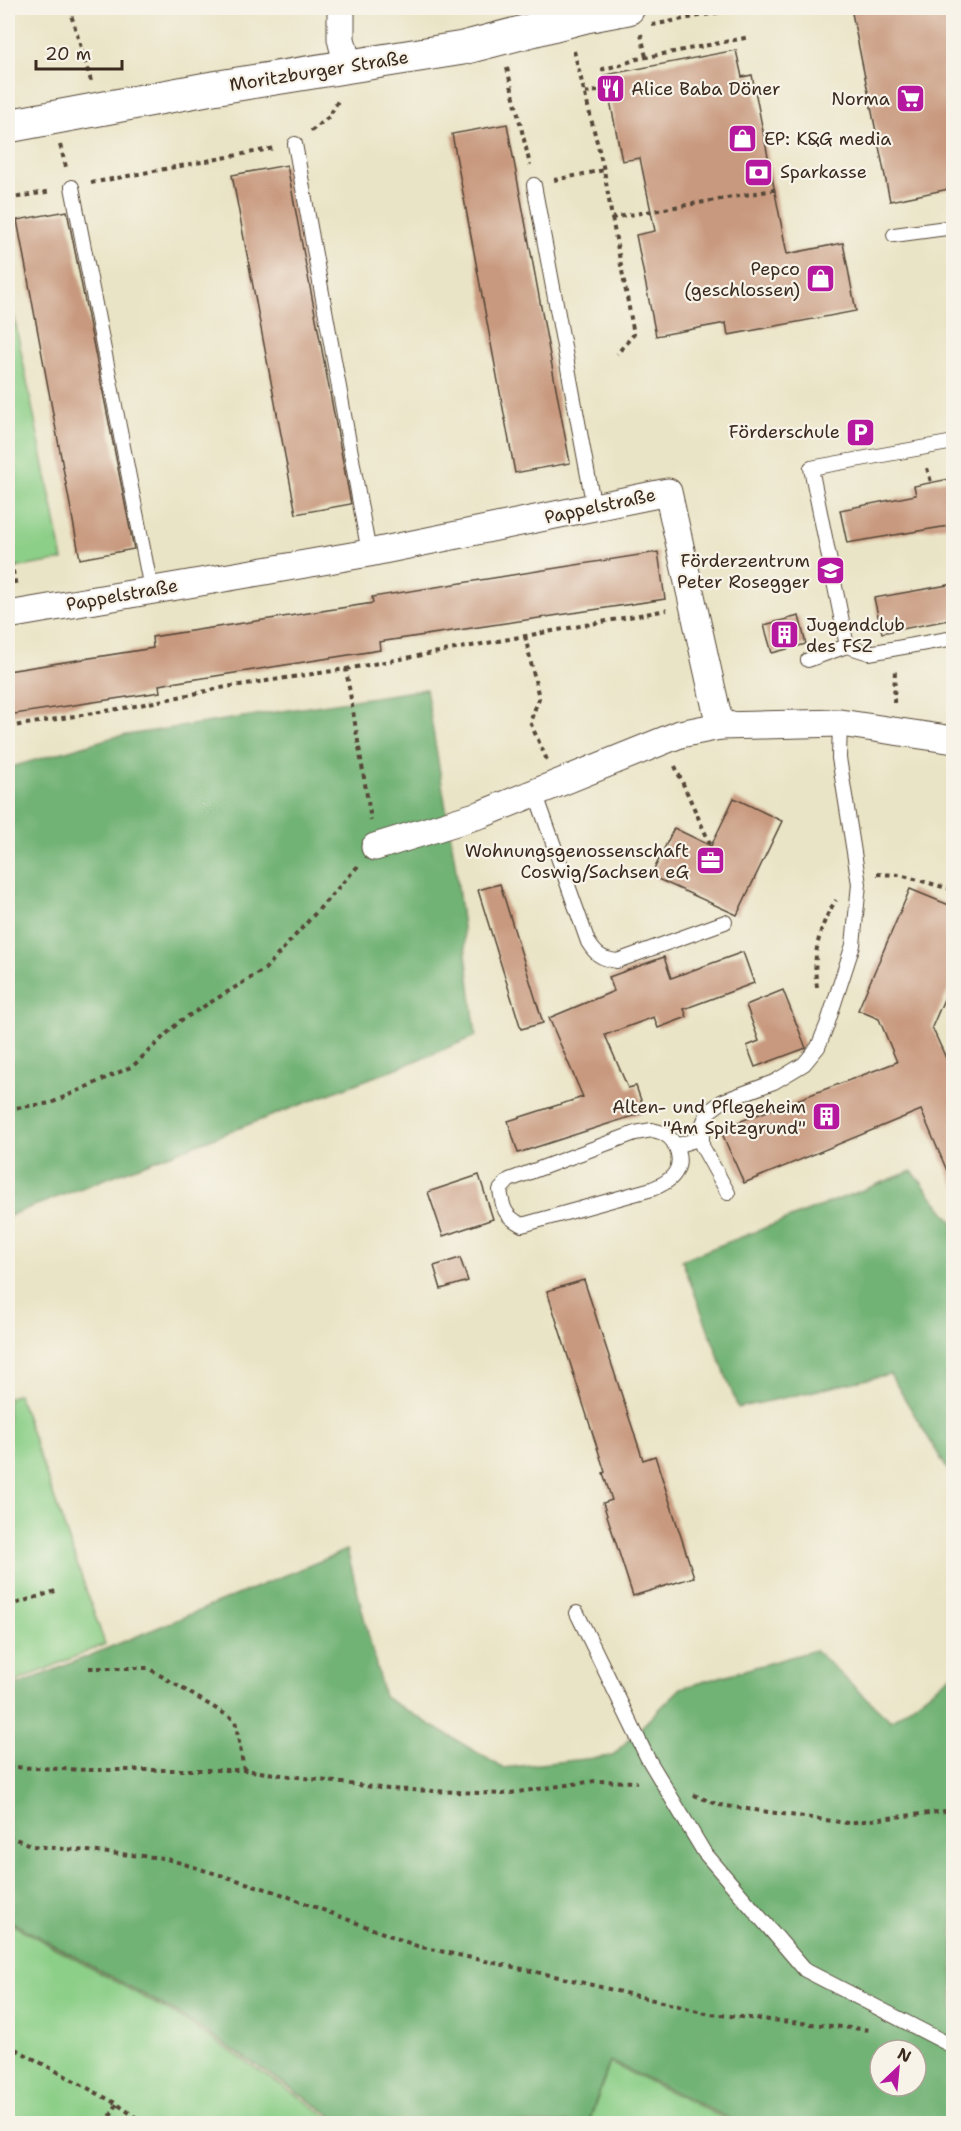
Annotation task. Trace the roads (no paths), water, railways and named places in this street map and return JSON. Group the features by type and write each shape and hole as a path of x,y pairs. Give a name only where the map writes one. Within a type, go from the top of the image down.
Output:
{"street":[{"path":"341,8 341,39 346,78"},
{"name":"Moritzburger Straße","path":"8,126 207,89 346,78 628,8"},
{"name":"Pappelstraße","path":"14,614 369,553 668,492 720,726"},
{"path":"375,847 482,814 680,734 720,726 840,723 954,740"}],"lane":[{"path":"295,144 369,553"},
{"path":"534,185 594,508"},
{"path":"72,187 151,589"},
{"path":"894,234 954,227"},
{"path":"847,646 811,468 954,442"},
{"path":"808,660 847,646 869,653 954,638"},
{"path":"729,1193 702,1146 702,1126 708,1112 723,1101 774,1082 804,1064 818,1047 853,945 858,879 838,758 840,723"},
{"path":"546,788 588,942 595,953 604,959 617,961 725,922"},
{"path":"652,1130 666,1134 675,1146 680,1160 676,1172 667,1182 652,1189 522,1225 510,1219 503,1208 500,1190 509,1180 635,1133 652,1130"},
{"path":"675,1146 702,1138"},
{"path":"578,1613 647,1757 704,1852 805,1970 954,2047"}],"place":[{"name":"Alice Baba Döner","path":"610,89"},
{"name":"Norma","path":"911,99"},
{"name":"EP: K&G media","path":"743,139"},
{"name":"Sparkasse","path":"759,172"},
{"name":"Pepco (geschlossen)","path":"821,279"},
{"name":"Förderschule","path":"861,432"},
{"name":"Förderzentrum Peter Rosegger","path":"831,571"},
{"name":"Jugendclub des FSZ","path":"785,635"},
{"name":"Wohnungsgenossenschaft Coswig/Sachsen eG","path":"710,861"},
{"name":"Alten- und Pflegeheim \"Am Spitzgrund\"","path":"827,1117"}]}
